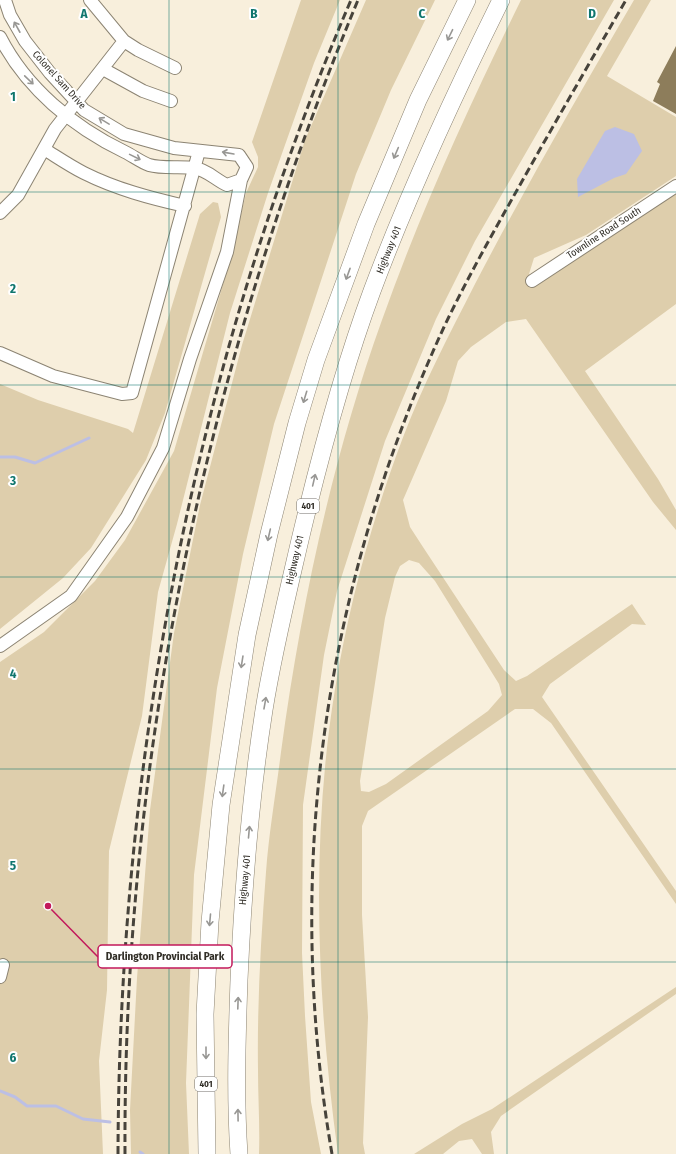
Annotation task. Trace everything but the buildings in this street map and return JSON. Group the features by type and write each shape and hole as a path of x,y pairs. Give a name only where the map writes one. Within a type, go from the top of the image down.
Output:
{"highway":[{"name":"401","path":"207,1154 206,1006 210,922 221,805 247,635 269,534 295,431 316,360 366,224 418,100 467,0"},
{"name":"Highway 401","path":"239,1154 237,1042 242,917 252,799 264,708 281,622 317,470 347,366 372,292 457,90 501,0"}],"street":[{"name":"Colonel Sam Drive","path":"0,36 9,55 23,74 66,116 101,141 150,165 196,168 208,173 227,185 242,180 247,167 239,155 174,148 124,134 84,110 50,73 25,41 10,15 5,0"},
{"path":"90,0 124,41 138,50 175,68"},
{"path":"0,213 18,195 55,129 124,41"},
{"path":"103,68 143,91 171,101"},
{"path":"44,149 84,173 120,188 147,197 185,206"},
{"path":"0,353 53,376 122,394 132,393 200,150"},
{"path":"0,646 71,596 130,510 163,448 190,359 227,252 242,180"},
{"name":"Townline Road South","path":"532,281 676,186"},
{"path":"0,968 3,965 0,977"}],"shaded area":[{"path":"301,0 340,0 314,63 268,193 230,313 177,524 158,592 142,716 109,851 107,990 99,1061 103,1154 0,1154 0,662 44,632 95,581 125,540 174,451 229,264 246,193 258,167 258,157 252,142"},
{"path":"366,0 435,0 391,90 356,174 274,424 243,554 217,688 194,875 186,1083 189,1154 131,1154 130,1110 137,978 150,810 174,633 200,505 242,345 305,140"},
{"path":"521,0 614,0 475,241 436,319 385,441 337,591 324,655 303,805 302,953 305,1016 311,1102 321,1154 259,1154 259,995 262,921 267,857 289,697 298,642 320,533 333,479 364,372 397,279 447,158 483,78"},
{"path":"634,0 651,0 607,76 676,117 676,176 586,235 534,258 529,274 539,284 676,193 676,304 585,371 658,479 676,510 676,530 653,502 526,319 506,322 471,347 458,361 446,401 403,500 410,527 504,670 516,681 527,676 632,604 646,625 632,624 550,684 542,697 676,891 676,904 551,723 533,709 515,709 368,811 362,826 362,915 368,1017 363,1143 365,1154 338,1154 325,1038 321,980 319,863 327,747 335,689 354,594 371,532 391,470 427,380 513,212","holes":["409,560 419,563 435,581 499,684 502,695 488,711 386,784 369,792 361,791 360,781 385,618 395,577 400,566"]},
{"path":"213,202 218,203 221,217 165,413 146,460 91,548 63,578 0,629 0,384 38,400 128,429 133,433 200,214"},
{"path":"676,987 676,994 501,1116 491,1132 494,1154 482,1154 472,1139 459,1141 443,1154 414,1154 462,1124 492,1109"}],"water":[{"path":"615,127 634,134 642,151 626,174 614,178 578,197 577,179 605,131"}],"waterway":[{"path":"0,457 15,457 35,463 89,438"},
{"path":"0,1091 15,1097 27,1106 56,1106 83,1119 110,1122"}],"railway":[{"path":"118,1154 122,1006 133,858 151,711 176,565 209,421 249,278 296,138 351,0"},
{"path":"125,1154 128,1006 139,858 158,711 184,566 217,422 257,279 304,138 358,0"},
{"path":"332,1154 318,1048 312,942 314,837 325,732 343,628 369,526 403,426 444,327 466,282 626,0"}],"place":[{"name":"Darlington Provincial Park","path":"48,906"}]}
